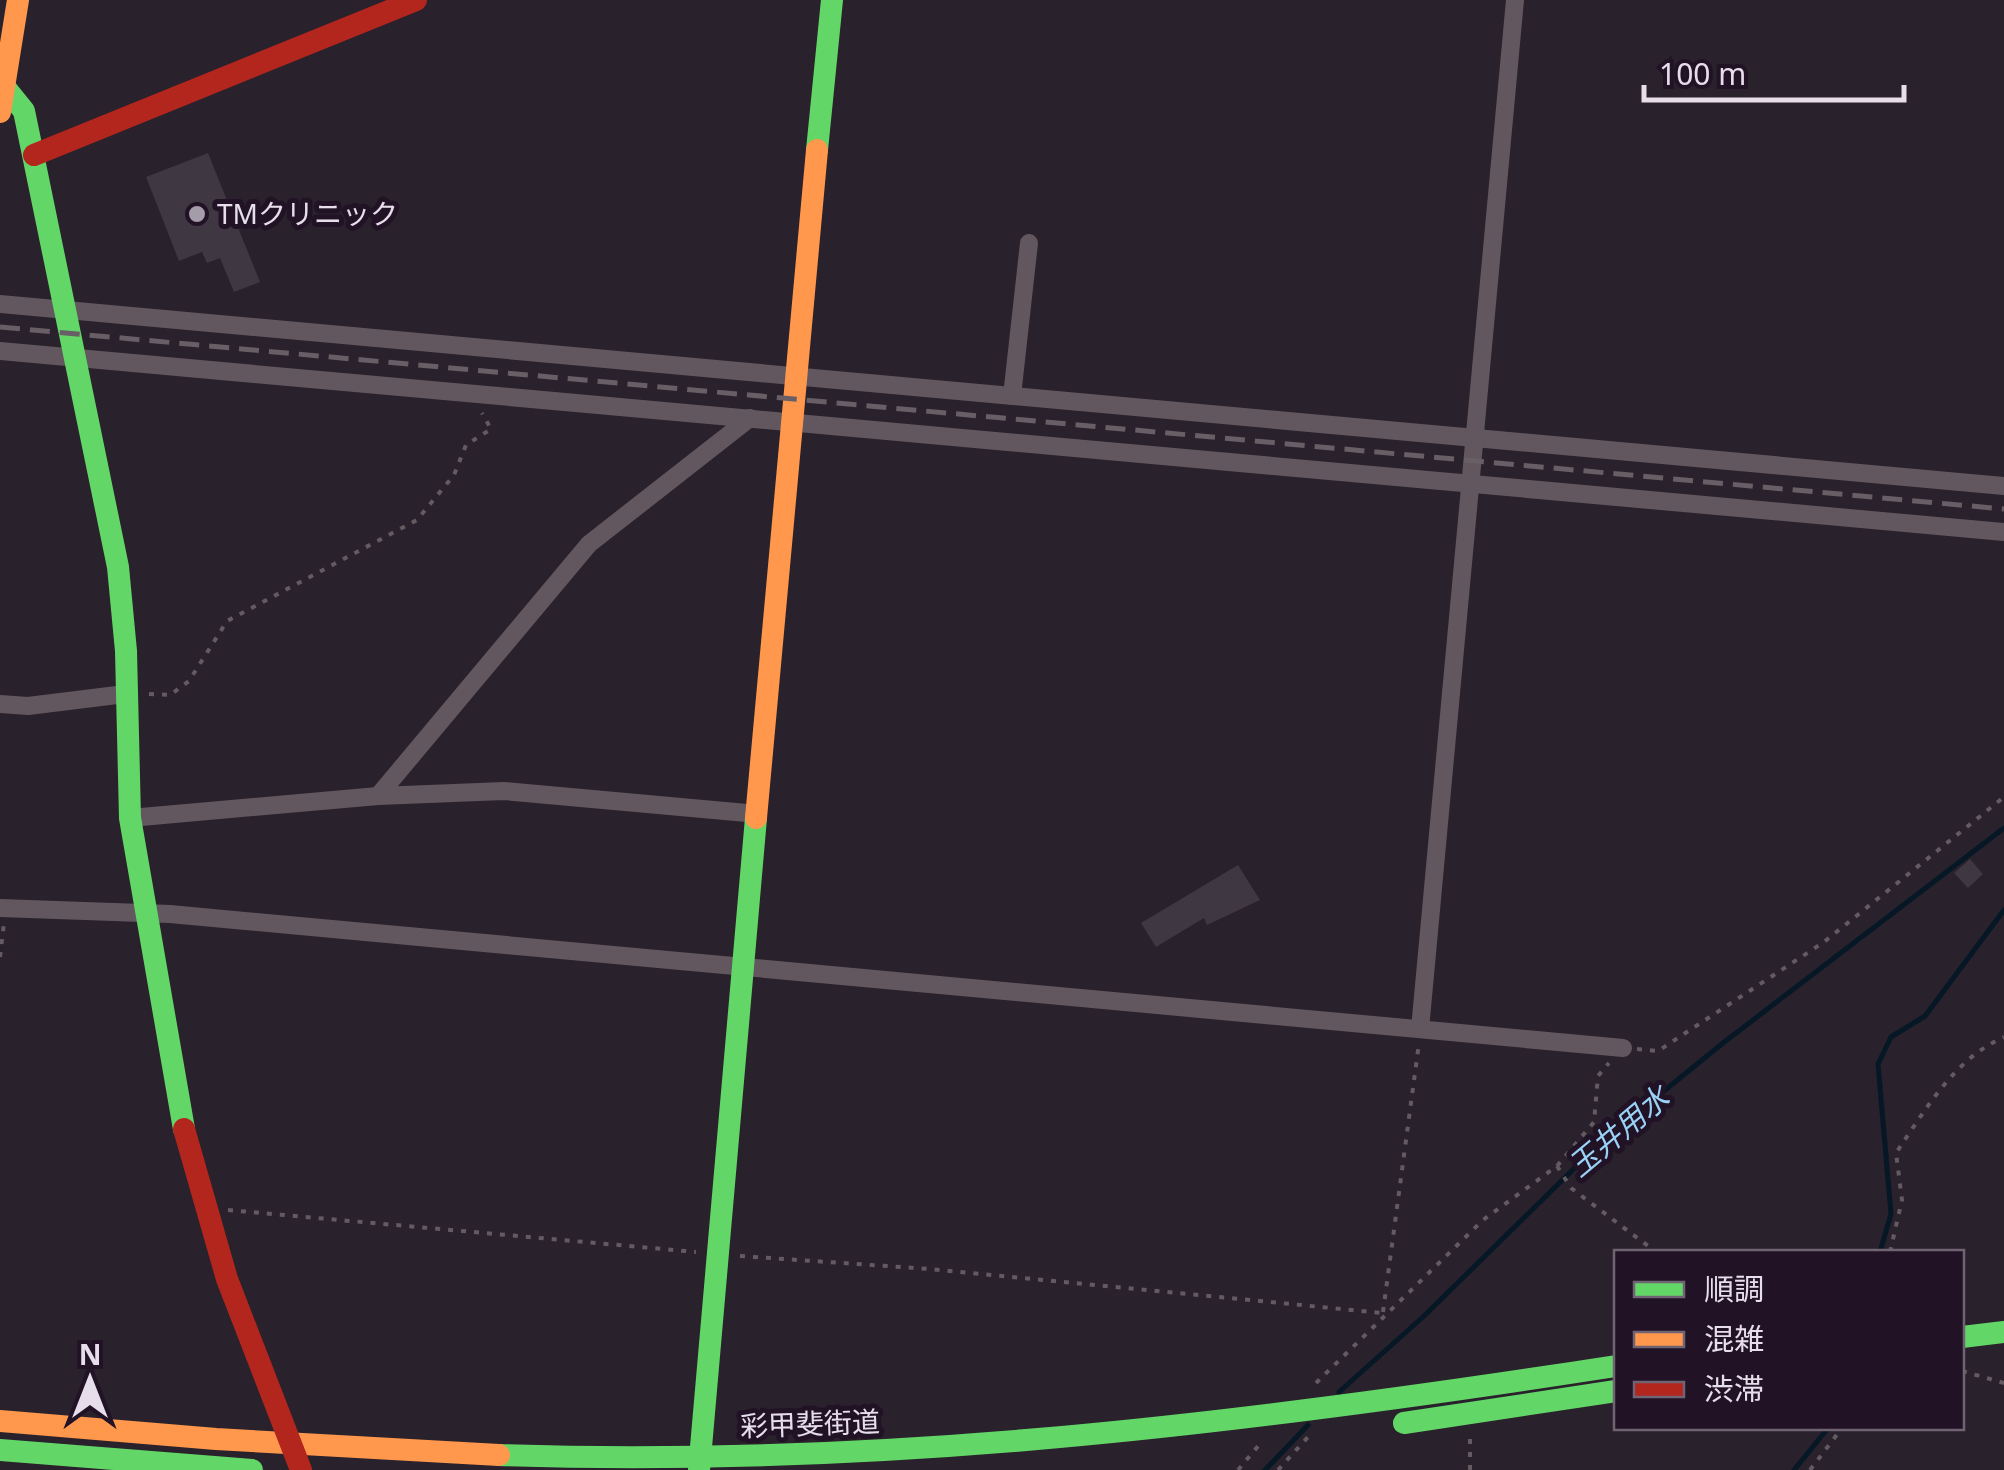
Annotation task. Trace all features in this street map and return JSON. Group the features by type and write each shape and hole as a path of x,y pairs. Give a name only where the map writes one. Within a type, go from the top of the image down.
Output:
{"main road":[{"path":"18,0 2,97 24,111 118,567 126,635 124,694 130,818 190,1162 203,1208 300,1470"},
{"path":"34,155 416,0"},
{"path":"699,1464 790,421 832,0"},
{"path":"1964,1314 2004,1308"},
{"path":"1964,1337 2004,1332"},
{"name":"彩甲斐街道","path":"0,1421 291,1445 699,1464 1306,1425 1332,1411 1614,1366"},
{"path":"1382,1426 1614,1391"},
{"path":"0,1450 252,1470"}],"street":[{"path":"1420,1029 1515,0"},
{"path":"1012,396 1029,243"},
{"path":"0,304 2004,486"},
{"path":"0,350 471,396 790,421 2004,532"},
{"path":"378,796 589,544 750,418"},
{"path":"0,704 28,706 124,694"},
{"path":"130,818 378,796 504,791 758,814"},
{"path":"3,908 144,914 1623,1048"}],"path":[{"path":"124,694 170,695 189,681 226,621 418,520 454,476 466,445 492,429 471,396"},
{"path":"1307,1392 1483,1220 1557,1166 1594,1122 1598,1076 1623,1048 1658,1051 1824,942 2004,797"},
{"path":"0,957 3,908"},
{"path":"1383,1314 1420,1029"},
{"path":"1890,1250 1902,1200 1896,1153 1946,1080 1987,1045 2004,1037"},
{"path":"1557,1166 1570,1188 1653,1250"},
{"path":"203,1208 718,1255 930,1268 1383,1314"},
{"path":"1964,1372 2004,1383"},
{"path":"1470,1470 1472,1414"},
{"path":"1278,1470 1306,1425"},
{"path":"1810,1470 1840,1430"},
{"path":"1238,1470 1262,1442"}],"building":[{"name":"TMクリニック","path":"208,153 260,282 234,292 220,258 207,263 202,252 179,261 146,177"},
{"path":"1970,859 1983,874 1968,888 1954,873"},
{"path":"1238,865 1260,900 1207,925 1204,918 1156,947 1141,923"}],"waterway":[{"name":"玉井用水","path":"1339,1392 1424,1316 1600,1143 1723,1043 2004,828"},
{"path":"1881,1250 1891,1214 1878,1064 1891,1037 1925,1016 2004,910"},
{"name":"玉井用水","path":"1265,1470 1308,1425"},
{"path":"1794,1470 1826,1430"}],"railway":[{"path":"0,327 2004,509"}],"traffic: fast":[{"path":"817,150 832,0"},
{"path":"7,90 24,111 118,567 126,651 130,818 184,1129"},
{"path":"699,1470 756,818"},
{"path":"1964,1337 2004,1332"},
{"path":"499,1455 781,1455 1059,1437 1337,1406 1614,1366"},
{"path":"1404,1423 1614,1391"},
{"path":"0,1450 252,1470"}],"traffic: slow":[{"path":"0,112 18,0"},
{"path":"756,818 817,150"},
{"path":"0,1421 216,1439 499,1455"}],"traffic: jam":[{"path":"34,155 416,0"},
{"path":"184,1129 227,1279 301,1470"}],"place":[{"name":"TMクリニック","path":"197,214"}]}
